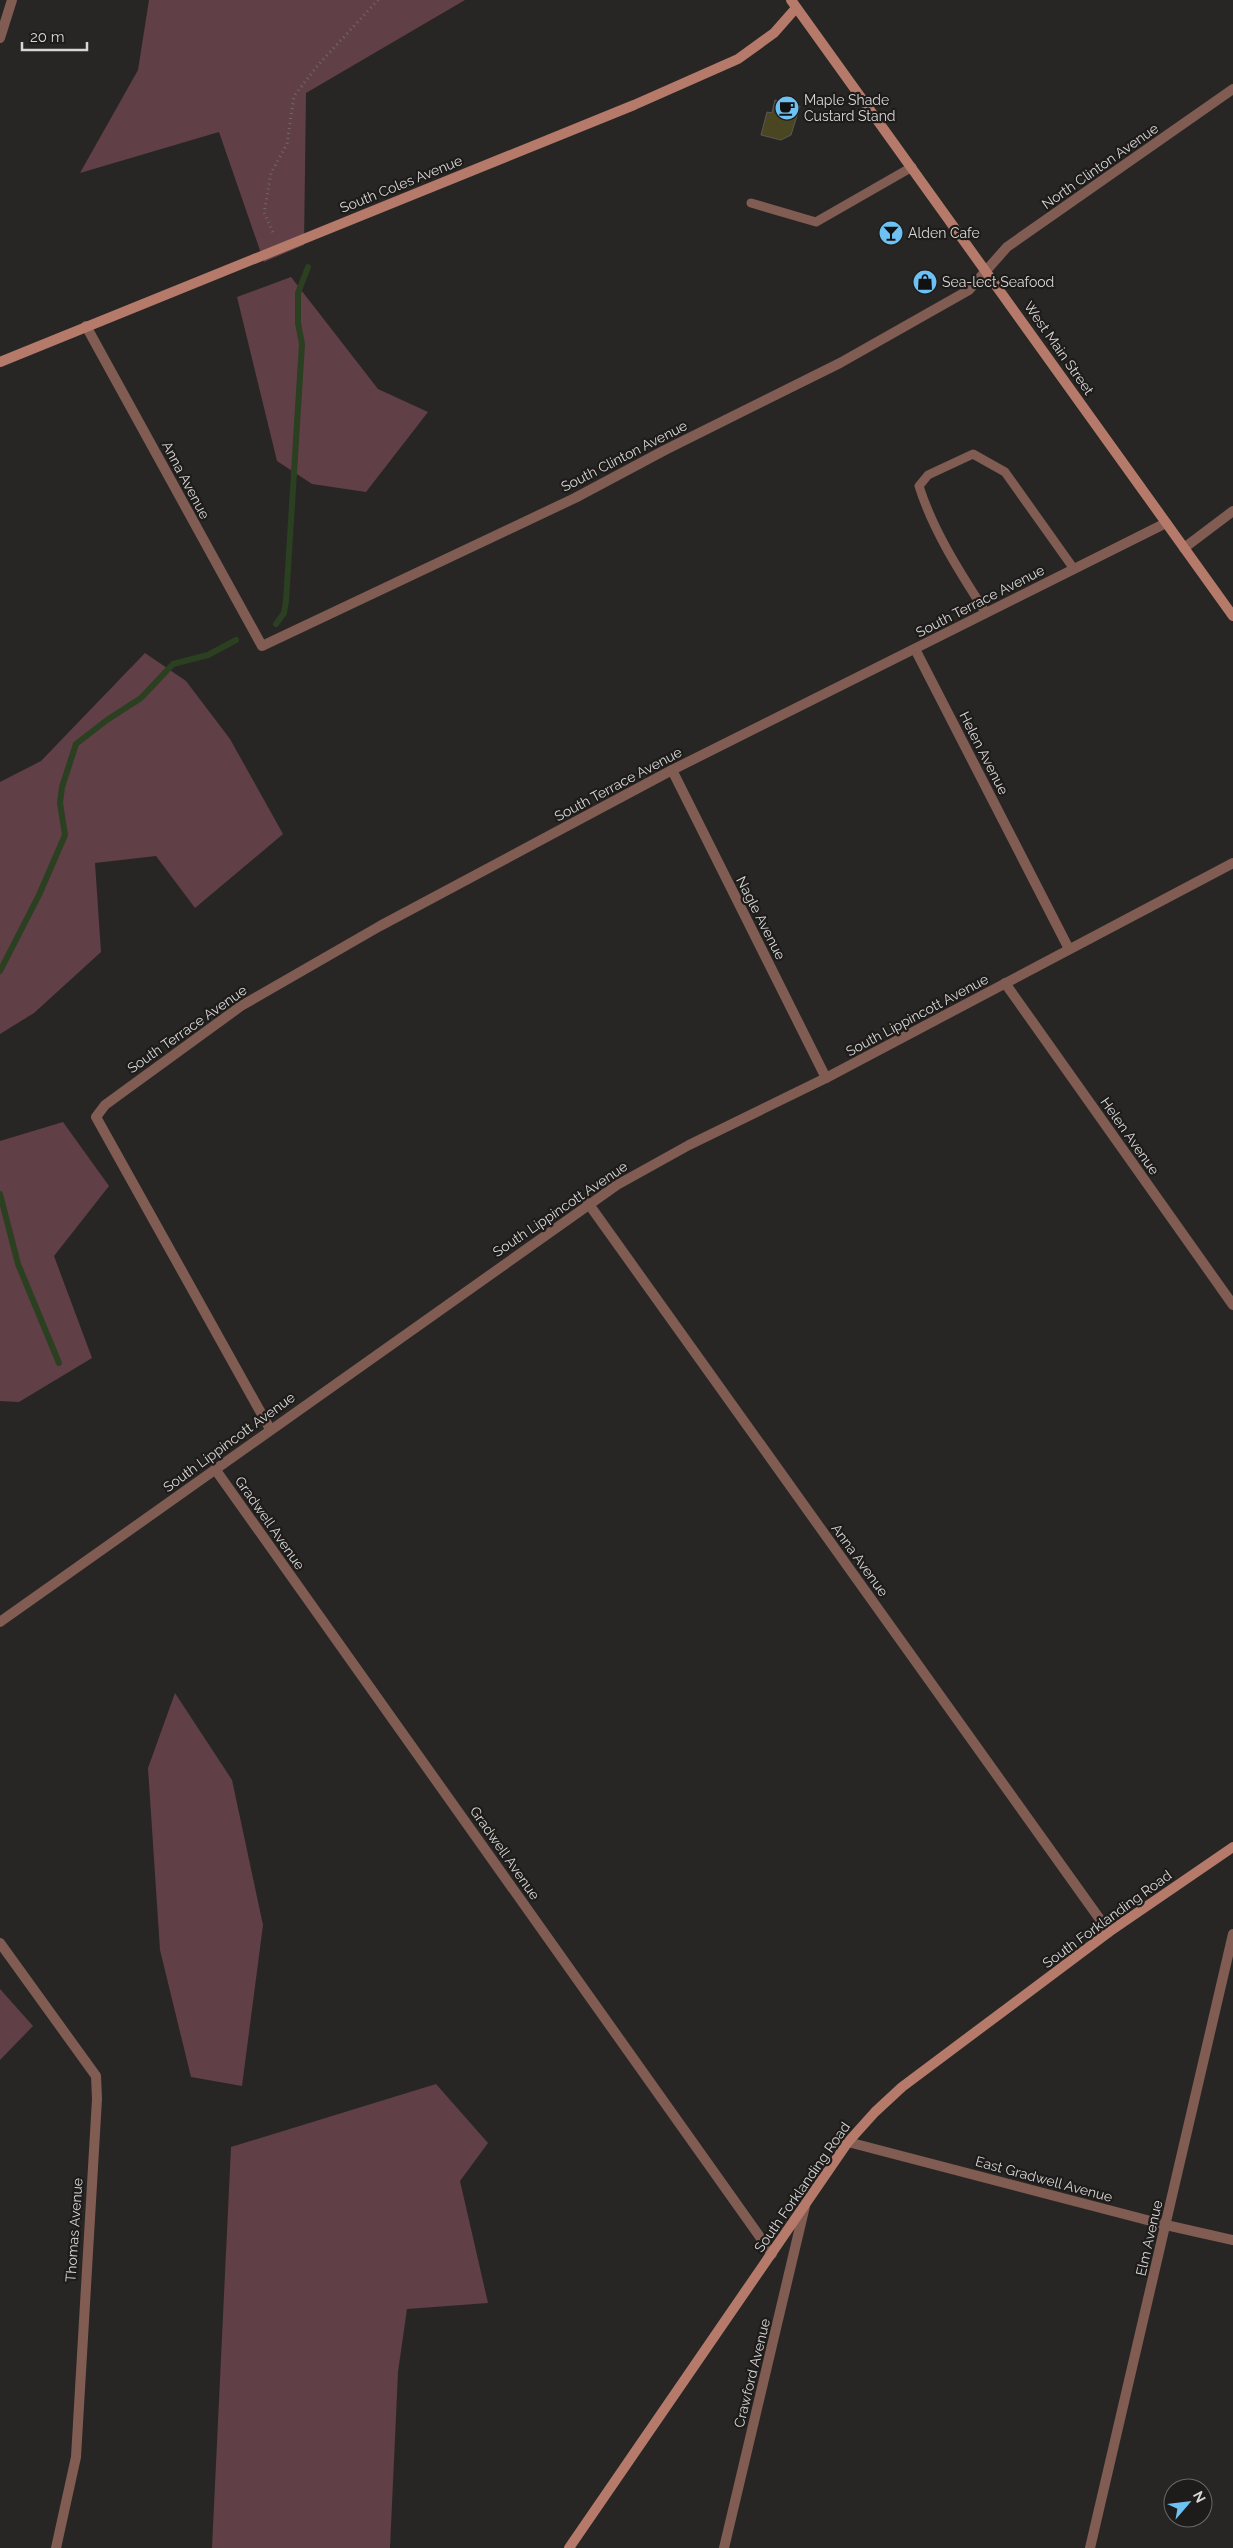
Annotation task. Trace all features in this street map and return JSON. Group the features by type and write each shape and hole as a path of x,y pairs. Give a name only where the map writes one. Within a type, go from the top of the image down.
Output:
{"street":[{"path":"0,38 12,0"},
{"name":"West Main Street","path":"795,3 1233,616"},
{"name":"South Coles Avenue","path":"0,362 625,109 730,63 774,33 795,3"},
{"name":"North Clinton Avenue","path":"986,270 1008,247 1233,89"},
{"name":"South Clinton Avenue","path":"262,646 575,498 664,450 840,363 969,290 986,270"},
{"name":"Anna Avenue","path":"86,326 262,646"},
{"path":"1184,548 1233,511"},
{"name":"South Terrace Avenue","path":"270,1429 96,1117 105,1105 241,1006 380,926 672,770 1166,523"},
{"name":"Helen Avenue","path":"915,649 1069,949"},
{"name":"Nagle Avenue","path":"672,770 826,1078"},
{"name":"South Lippincott Avenue","path":"0,1622 588,1203 617,1185 689,1145 826,1078 1233,863"},
{"name":"Helen Avenue","path":"1005,983 1233,1306"},
{"name":"Anna Avenue","path":"588,1203 1109,1932"},
{"name":"Gradwell Avenue","path":"215,1469 772,2254"},
{"name":"South Forklanding Road","path":"569,2548 848,2142 875,2112 902,2087 1109,1932 1233,1847"},
{"name":"Elm Avenue","path":"1090,2548 1233,1934"},
{"name":"Thomas Avenue","path":"0,1943 96,2076 76,2457 56,2548"},
{"name":"East Gradwell Avenue","path":"848,2142 1166,2225 1233,2240"},
{"name":"Crawford Avenue","path":"724,2548 805,2205"}],"lane":[{"path":"751,203 816,222 912,167"},
{"path":"986,613 964,579 925,504 920,486 928,475 973,454 1005,472 1074,569"}],"path":[{"path":"273,232 264,213 271,173 286,144 294,96 318,65 378,0"}],"shaded area":[{"path":"149,0 465,0 306,93 304,245 264,262 219,132 80,173 138,70"},
{"path":"291,277 378,389 428,412 366,492 312,484 277,461 237,297"},
{"path":"145,653 186,681 230,739 283,834 195,908 156,856 95,863 101,952 34,1013 0,1034 0,782 41,761"},
{"path":"63,1122 109,1186 54,1256 92,1358 19,1402 0,1401 0,1141"},
{"path":"175,1693 232,1780 263,1925 242,2086 191,2077 160,1950 148,1768"},
{"path":"0,1989 33,2026 0,2060"},
{"path":"436,2084 488,2143 460,2181 488,2303 407,2309 398,2372 390,2548 212,2548 231,2147"}],"building":[{"path":"775,100 800,106 791,135 781,140 761,135 767,112 772,113"}],"waterway":[{"path":"276,624 284,613 286,601 302,344 298,323 298,293 308,267"},
{"path":"0,971 39,895 65,835 60,803 62,787 76,744 107,720 141,698 173,664 208,655 236,640"},
{"path":"0,1194 18,1264 59,1363"}],"place":[{"name":"Maple Shade Custard Stand","path":"787,108"},
{"name":"Alden Cafe","path":"891,233"},
{"name":"Sea-lect Seafood","path":"925,282"}]}
